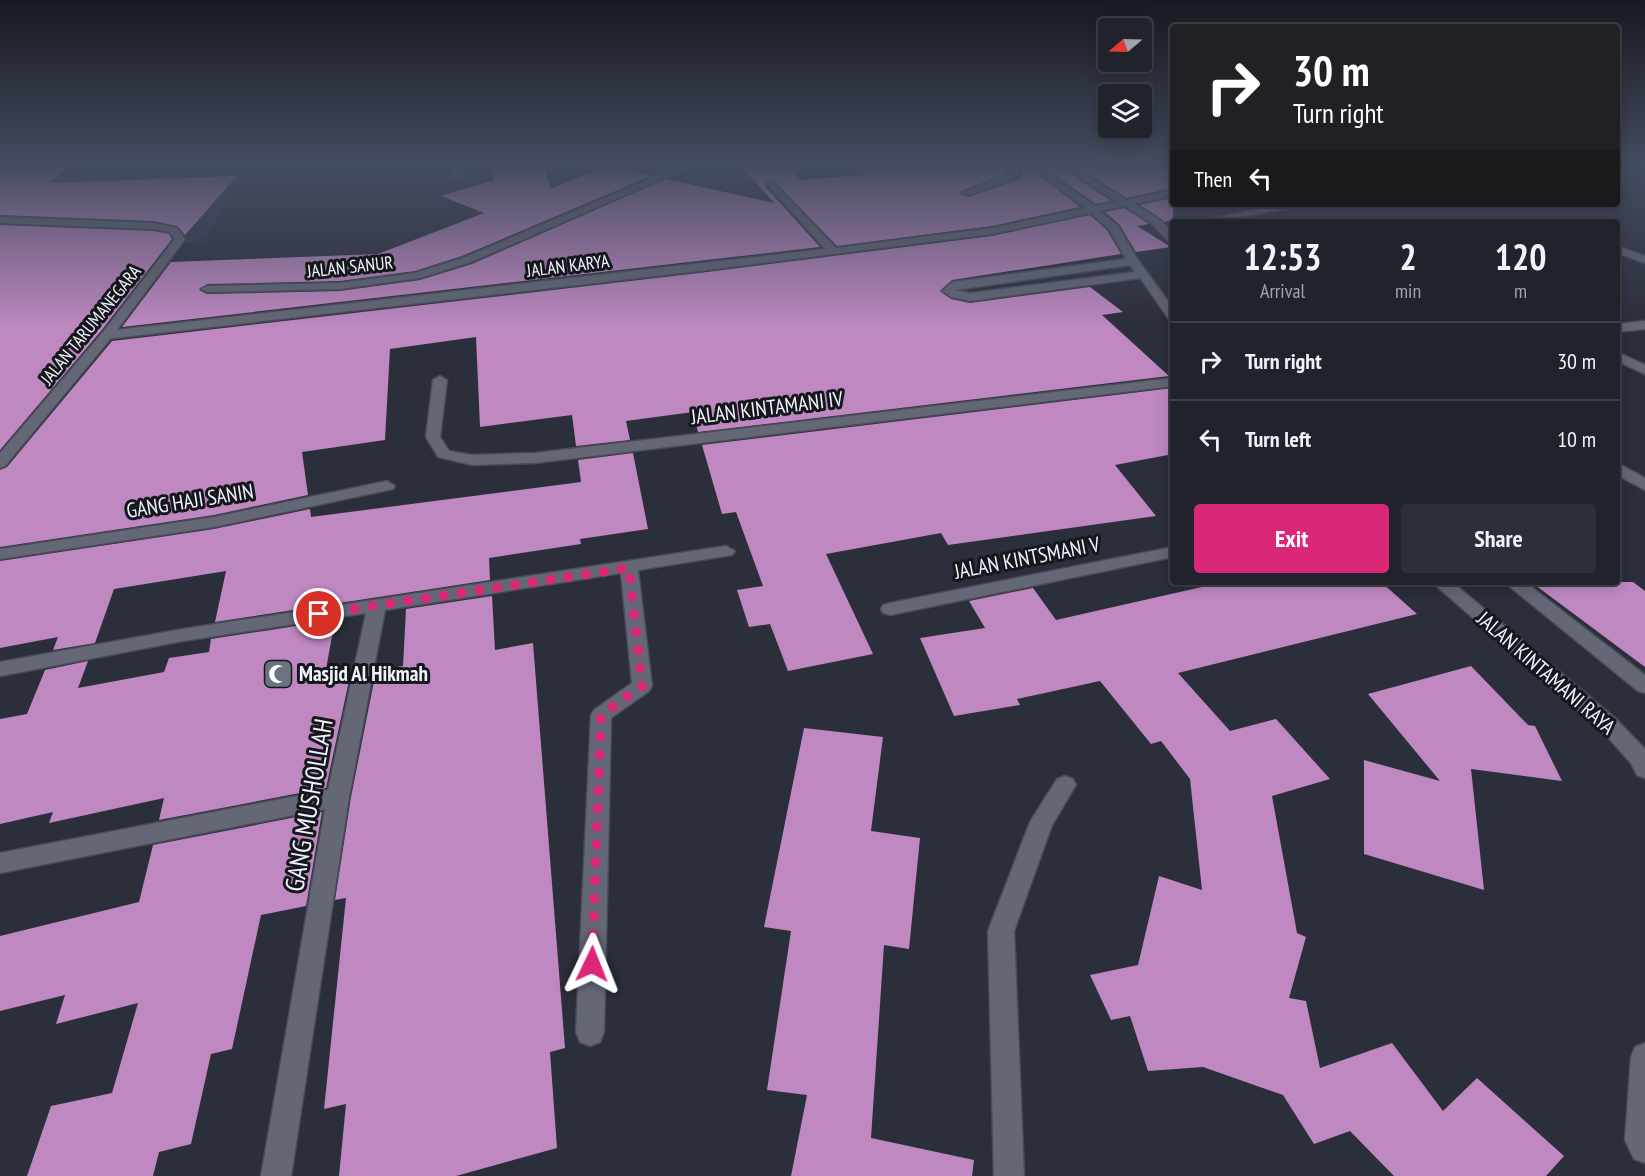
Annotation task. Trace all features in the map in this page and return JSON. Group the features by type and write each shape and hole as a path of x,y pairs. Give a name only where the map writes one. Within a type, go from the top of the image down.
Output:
{"street":[{"name":"JALAN TARUMANEGARA","path":"0,220 146,225 167,228 180,236 178,243 164,263 0,463"},
{"name":"JALAN SANUR","path":"207,289 340,286 416,276 467,260 561,220"},
{"path":"805,220 833,251"},
{"name":"JALAN KARYA","path":"106,335 314,313 833,251 992,231 1043,220"},
{"path":"1105,220 1113,227 1133,261 1170,312"},
{"path":"1156,220 1169,228"},
{"path":"1620,250 1645,260"},
{"path":"1133,261 952,285 948,291 955,295 970,297 1143,274"},
{"path":"1620,328 1645,326"},
{"path":"1620,358 1645,370"},
{"name":"JALAN KINTAMANI IV","path":"440,380 433,437 443,454 471,460 535,458 1170,382"},
{"path":"1620,470 1645,485"},
{"name":"GANG HAJI SANIN","path":"0,554 214,522 387,486"},
{"path":"0,669 183,635 726,552"},
{"name":"JALAN KINTSMANI V","path":"890,609 1170,553"},
{"path":"590,1032 601,715 642,686 629,568"},
{"name":"JALAN KINTAMANI RAYA","path":"1445,585 1609,724 1640,758 1645,769"},
{"path":"1517,585 1645,686"},
{"name":"GANG MUSHOLLAH","path":"276,1176 338,797 376,607"},
{"path":"1009,1176 1001,931 1042,822 1065,785"},
{"path":"0,863 338,797"},
{"path":"1645,1057 1640,1140 1645,1148"}],"shaded area":[{"path":"0,220 216,220 203,243 0,237"}],"building":[{"path":"124,220 198,220 185,235 177,226 153,221"},
{"path":"466,220 547,220 462,256 415,271 340,281 207,284 199,290 207,294 340,291 420,280 472,264 573,220 796,220 820,247 122,327 171,262 378,254"},
{"path":"812,220 1020,220 992,226 837,246"},
{"path":"1067,220 1096,220 1107,230 1121,254 952,280 940,291 951,299 970,303 1090,287 1123,312 1102,315 1169,376 698,432 693,412 626,421 630,440 576,446 572,415 480,427 476,337 390,349 385,440 302,452 308,495 214,515 0,547 0,470 7,467 112,341 699,273 992,236"},
{"path":"1114,220 1143,220 1149,224 1137,226 1170,247 1136,252"},
{"path":"0,225 153,231 169,234 172,239 101,331 0,450"},
{"path":"1170,388 1170,455 1115,465 1156,516 948,545 941,533 826,554 873,654 788,671 770,624 749,627 737,590 763,586 736,512 722,514 702,445"},
{"path":"633,453 648,529 580,539 581,544 489,558 490,580 215,622 226,571 114,589 95,643 53,650 58,637 0,648 0,561 214,529 310,509 311,517 581,482 578,460"},
{"path":"1620,582 1633,582 1645,591 1645,667 1535,585 1620,585"},
{"path":"1211,585 1384,585 1417,614 1178,673 1230,731 1276,719 1330,779 1272,796 1297,933 1306,937 1289,998 1306,1001 1320,1068 1392,1043 1443,1111 1477,1078 1564,1156 1546,1176 1394,1176 1350,1131 1314,1144 1283,1095 1203,1067 1148,1071 1130,1016 1111,1020 1090,975 1138,965 1159,876 1202,890 1190,779 1161,741 1151,744 1100,681 1017,699 1020,705 954,716 920,638 985,628 969,601 1033,588 1056,620"},
{"path":"492,596 495,650 533,643 565,1048 550,1052 557,1148 456,1176 339,1176 346,1104 324,1109 346,898 335,900 351,797 376,671 403,666 406,609"},
{"path":"335,620 324,680 350,676 326,788 159,820 164,798 49,823 53,812 0,824 0,719 27,714 45,670 88,661 78,688 164,672 169,658 209,652 211,639"},
{"path":"1471,666 1528,725 1535,726 1562,781 1471,769 1484,890 1364,854 1364,760 1440,781 1368,694"},
{"path":"804,728 883,737 871,831 920,838 909,949 884,945 871,1138 974,1160 972,1176 791,1176 807,1095 767,1090 791,931 764,927"},
{"path":"322,812 306,906 261,915 232,1049 211,1054 191,1144 159,1152 153,1176 27,1176 51,1106 112,1093 138,1003 56,1024 65,995 0,1011 0,936 139,902 153,845"}],"place":[{"name":"Masjid Al Hikmah","path":"278,674"}],"route":[{"path":"319,614 629,568 642,686 601,715 592,964"}]}
